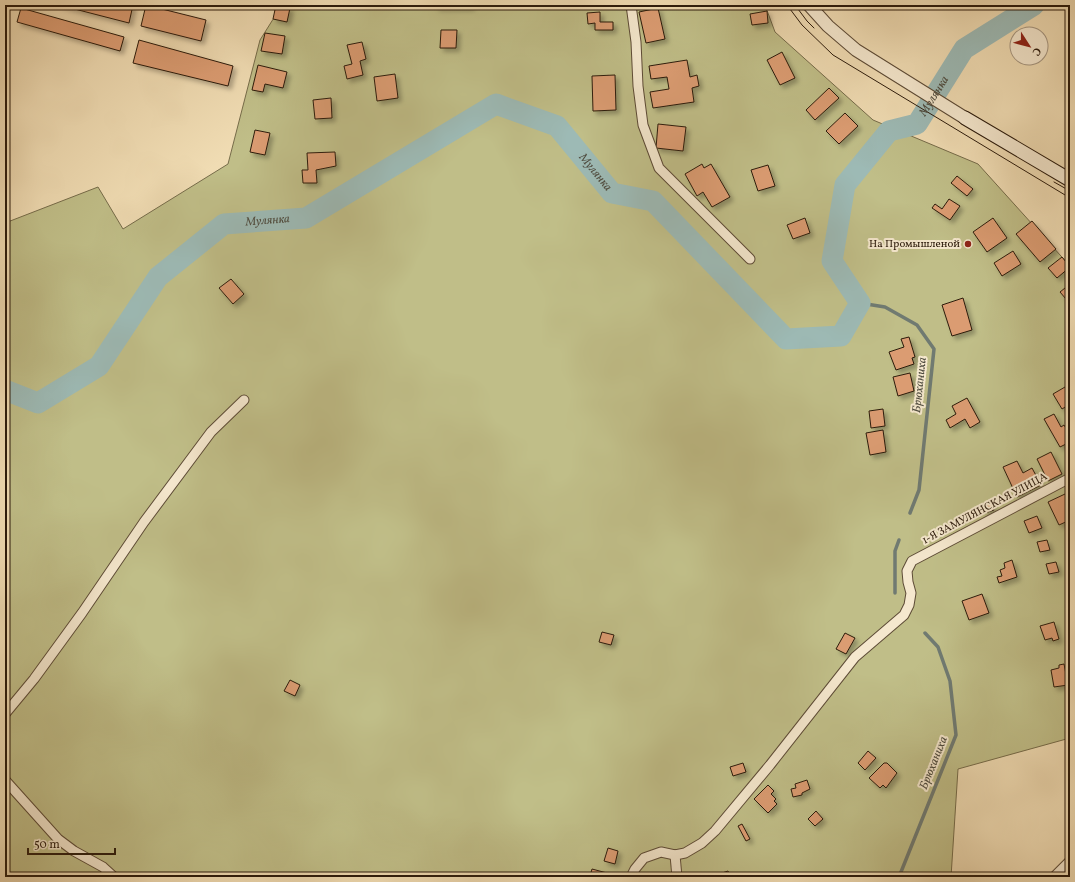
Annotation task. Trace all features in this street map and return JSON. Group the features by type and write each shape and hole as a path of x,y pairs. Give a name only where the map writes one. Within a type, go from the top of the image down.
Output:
{"main road":[{"path":"965,118 1070,180"}],"street":[{"path":"631,5 636,42 638,86 643,125 659,168 750,259"},
{"path":"809,5 834,31 856,50 965,118"},
{"path":"5,714 82,613 144,522 211,432 244,400"},
{"name":"1-Я ЗАМУЛЯНСКАЯ УЛИЦА","path":"675,855 685,853 702,843 715,831 770,765 855,657 904,615 909,605 911,593 907,571 912,561 1070,478"},
{"path":"5,780 58,839 74,852 103,867 114,877"},
{"path":"631,877 635,869 644,858 661,852 675,855 677,877"},
{"path":"1054,877 1070,861"}],"shaded area":[{"path":"282,5 765,5 775,32 873,120 978,164 1070,266 1070,738 958,769 951,877 5,877 5,223 98,187 123,229 228,164 260,40"}],"building":[{"path":"59,5 133,5 129,23"},
{"path":"146,5 206,20 201,41 141,26"},
{"path":"276,5 290,8 287,22 273,19"},
{"path":"436,5 471,5 471,7 436,7"},
{"path":"21,8 124,37 120,51 17,22"},
{"path":"658,8 665,39 646,43 639,12"},
{"path":"767,11 768,23 752,25 750,14"},
{"path":"600,12 600,22 613,22 613,30 595,30 595,23 588,24 587,13"},
{"path":"441,30 457,30 456,48 440,48"},
{"path":"265,33 285,36 282,54 261,51"},
{"path":"139,40 233,66 228,86 133,63"},
{"path":"362,42 366,59 360,61 363,75 347,79 344,66 352,64 347,45"},
{"path":"782,52 795,78 780,85 767,60"},
{"path":"687,60 690,77 697,75 699,86 692,88 694,102 653,108 650,92 669,89 667,77 651,79 649,66"},
{"path":"258,65 287,72 283,88 265,84 263,92 252,90"},
{"path":"395,74 398,98 377,101 374,77"},
{"path":"615,75 616,110 593,111 592,76"},
{"path":"829,88 839,98 815,120 806,110"},
{"path":"331,98 332,118 315,119 313,100"},
{"path":"845,113 858,126 839,144 826,131"},
{"path":"658,124 686,127 683,151 656,148"},
{"path":"255,130 270,133 265,155 250,152"},
{"path":"335,152 336,166 316,170 317,183 303,183 302,170 308,170 307,153"},
{"path":"702,164 704,168 711,164 730,197 712,207 703,192 697,196 685,174"},
{"path":"768,165 775,186 758,191 751,170"},
{"path":"957,176 973,189 967,196 951,183"},
{"path":"949,199 960,206 950,220 932,208 935,204 942,209"},
{"path":"805,218 810,233 793,239 787,225"},
{"path":"993,218 1007,238 987,252 973,232"},
{"path":"1032,221 1056,249 1040,262 1016,234"},
{"path":"1013,251 1021,264 1002,276 994,263"},
{"path":"1062,257 1070,267 1057,278 1048,268"},
{"path":"231,279 244,294 233,304 219,288"},
{"path":"1070,284 1070,296 1066,299 1060,292"},
{"path":"963,298 972,330 952,336 942,305"},
{"path":"909,337 915,357 912,358 914,364 896,370 889,352 904,347 901,339"},
{"path":"910,373 914,391 898,396 893,377"},
{"path":"1065,387 1070,395 1070,404 1062,409 1053,394"},
{"path":"967,398 980,422 970,428 965,419 950,428 946,420 956,414 952,406"},
{"path":"883,409 885,426 871,428 869,411"},
{"path":"1054,414 1061,427 1064,425 1070,435 1070,442 1060,447 1044,419"},
{"path":"883,430 886,452 870,455 866,433"},
{"path":"1051,452 1062,474 1048,481 1037,459"},
{"path":"1017,461 1023,473 1032,468 1041,485 1017,497 1003,467"},
{"path":"1065,494 1068,502 1070,501 1070,520 1059,525 1048,502"},
{"path":"990,501 994,510 985,513 982,504"},
{"path":"1037,516 1042,528 1029,533 1024,521"},
{"path":"1047,540 1050,550 1040,552 1037,542"},
{"path":"1012,560 1017,577 999,583 997,577 1002,576 1000,570 1005,568 1004,563"},
{"path":"1056,562 1059,572 1049,574 1046,564"},
{"path":"982,594 989,613 969,620 962,601"},
{"path":"1054,622 1059,639 1053,641 1052,638 1045,640 1040,626"},
{"path":"602,632 614,635 611,645 599,642"},
{"path":"845,633 855,638 846,654 836,649"},
{"path":"1064,664 1068,685 1054,687 1051,670 1059,668 1059,665"},
{"path":"290,680 300,685 295,696 284,691"},
{"path":"868,751 876,758 865,770 858,763"},
{"path":"743,763 746,772 733,776 730,767"},
{"path":"884,763 887,763 897,773 886,788 883,785 880,788 869,778"},
{"path":"807,780 810,789 802,793 802,795 793,797 791,789 796,788 795,784"},
{"path":"768,785 774,791 771,794 776,799 774,801 777,804 768,813 754,799"},
{"path":"816,811 823,819 815,826 808,819"},
{"path":"742,824 750,839 746,841 738,826"},
{"path":"608,848 618,851 615,864 604,861"},
{"path":"592,869 607,873 606,877 590,876"},
{"path":"728,871 731,877 716,877 716,875"}],"waterway":[{"name":"Мулянка","path":"5,390 38,403 99,366 158,277 224,224 306,218 496,104 557,126 612,193 653,201 786,339 841,336 860,303 832,261 845,185 889,131 917,124 964,49 1034,5"},
{"name":"Брюханиха","path":"860,303 885,307 917,325 934,349 919,490 910,513"},
{"name":"Брюханиха","path":"895,593 895,551 899,540"},
{"name":"Брюханиха","path":"899,877 956,735 950,681 938,647 925,633"}],"tram line":[{"path":"787,5 802,25 833,55 1070,198"},
{"path":"795,5 814,28"},
{"path":"1054,182 1070,191"}],"place":[{"name":"На Промышленой","path":"968,244"}]}
